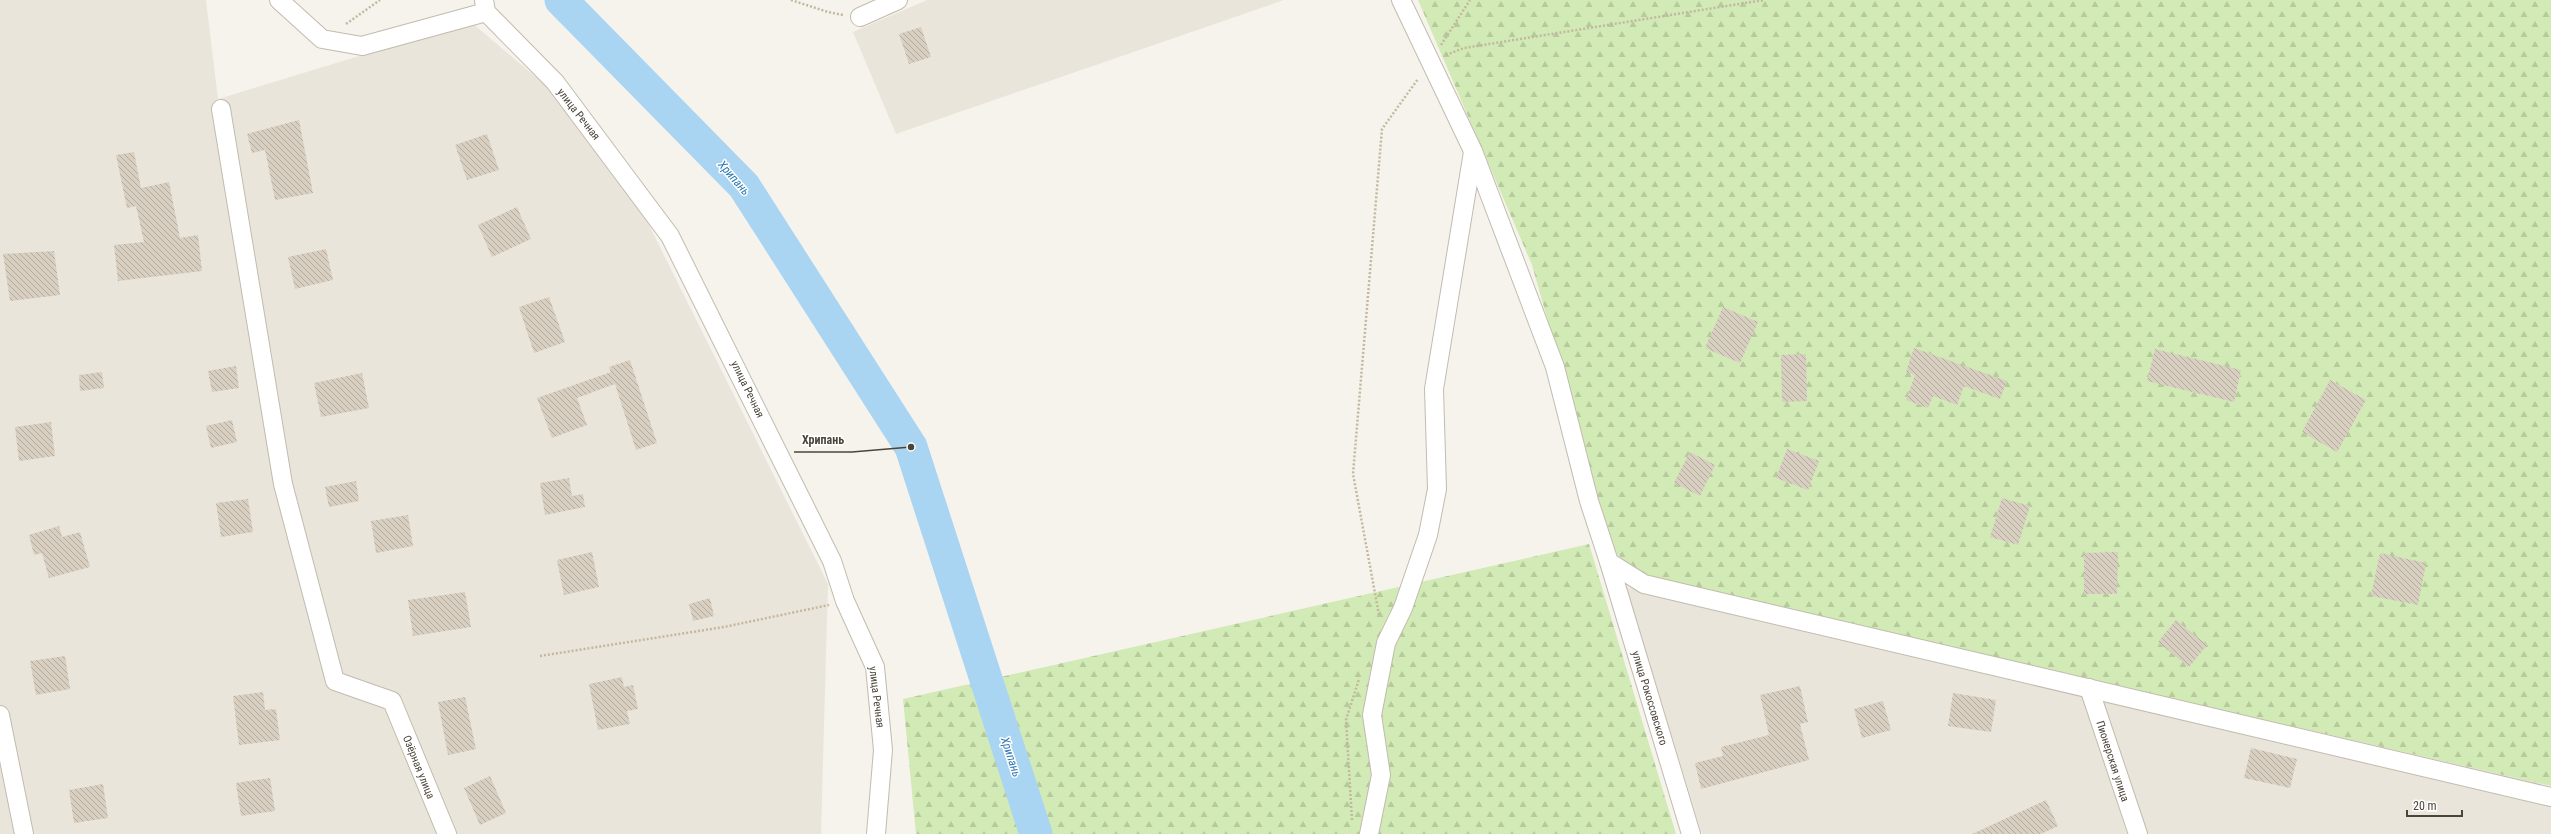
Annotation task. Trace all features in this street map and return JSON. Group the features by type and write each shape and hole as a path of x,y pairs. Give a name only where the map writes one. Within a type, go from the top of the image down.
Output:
{"street":[{"path":"279,0 322,39 362,46 485,6"},
{"path":"860,17 898,0"},
{"name":"улица Рокоссовского","path":"1401,0 1473,151 1555,367 1589,500 1691,834"},
{"name":"улица Речная","path":"485,6 555,82 670,236 832,561 845,601 875,667 883,750 876,834"},
{"name":"Озёрная улица","path":"221,109 283,484 335,681 392,701 447,834"},
{"path":"1369,834 1382,775 1372,715 1386,644 1404,608 1428,535 1437,489 1434,389 1473,151"},
{"path":"1609,562 1644,584 2551,797"},
{"name":"Пионерская улица","path":"2089,688 2138,834"},
{"path":"0,715 24,834"}],"path":[{"path":"322,39 380,0"},
{"path":"791,0 828,12 860,17"},
{"path":"1377,623 1379,616 1353,474 1382,129 1431,61 1470,0"},
{"path":"1464,48 1764,0"},
{"path":"540,656 724,627 845,601"},
{"path":"1353,826 1346,720 1360,675"}],"shaded area":[{"path":"0,0 206,0 218,99 471,22 551,90 647,221 828,584 821,834 0,834"},
{"path":"927,0 1284,0 896,134 853,32"},
{"path":"1626,587 2084,697 2127,834 1702,834"},
{"path":"2103,702 2551,806 2551,834 2145,834"}],"green space":[{"path":"1418,0 2551,0 2551,786 1645,577 1613,551 1532,265"},
{"path":"1589,544 1676,834 916,834 903,699"}],"building":[{"path":"921,27 931,57 909,64 899,34"},
{"path":"299,120 313,193 275,200 265,150 252,153 247,134"},
{"path":"487,134 499,170 467,180 455,145"},
{"path":"134,152 141,188 169,182 180,238 198,235 202,271 118,281 114,245 144,242 136,206 127,208 116,155"},
{"path":"517,207 531,239 492,257 478,225"},
{"path":"326,249 333,280 295,289 288,257"},
{"path":"54,251 60,295 10,301 3,254"},
{"path":"549,297 565,342 534,353 519,307"},
{"path":"1723,307 1758,322 1740,363 1705,348"},
{"path":"1914,348 2007,381 2000,399 1964,386 1957,405 1933,396 1928,408 1906,400 1915,375 1906,372"},
{"path":"2155,349 2241,370 2234,402 2147,381"},
{"path":"1806,354 1807,401 1782,402 1781,355"},
{"path":"630,360 657,443 636,450 615,384 577,398 587,425 552,438 537,398 611,372 609,367"},
{"path":"236,366 239,388 212,392 208,371"},
{"path":"102,372 104,388 80,391 79,375"},
{"path":"362,373 369,408 321,417 314,383"},
{"path":"2330,380 2366,400 2337,452 2302,432"},
{"path":"232,420 237,442 211,448 206,426"},
{"path":"51,422 55,456 19,461 15,427"},
{"path":"1787,449 1819,461 1808,490 1776,478"},
{"path":"1690,452 1715,465 1700,496 1674,483"},
{"path":"569,478 572,496 583,494 585,507 545,515 540,483"},
{"path":"356,481 359,501 329,507 325,487"},
{"path":"2002,498 2030,506 2018,545 1990,537"},
{"path":"248,499 253,532 221,537 216,503"},
{"path":"408,515 413,546 376,553 371,521"},
{"path":"59,526 62,537 80,532 90,567 49,578 42,553 34,555 29,535"},
{"path":"592,552 599,587 564,595 557,560"},
{"path":"2118,552 2117,594 2084,594 2084,553"},
{"path":"2380,553 2426,563 2418,605 2371,596"},
{"path":"465,592 471,627 413,636 408,600"},
{"path":"710,598 714,616 693,621 689,604"},
{"path":"2176,620 2207,645 2189,667 2158,642"},
{"path":"65,656 70,689 36,695 30,661"},
{"path":"622,677 624,687 633,685 638,709 627,711 630,724 598,730 589,684"},
{"path":"1800,686 1808,722 1800,724 1809,760 1701,789 1695,763 1723,756 1721,747 1769,735 1760,695"},
{"path":"263,692 265,710 276,709 280,740 239,745 233,696"},
{"path":"1953,693 1996,700 1991,732 1948,726"},
{"path":"465,697 476,749 448,755 438,702"},
{"path":"1883,701 1891,730 1862,738 1854,709"},
{"path":"2251,748 2297,759 2290,788 2244,778"},
{"path":"490,776 506,813 480,825 464,788"},
{"path":"270,778 275,811 241,816 236,783"},
{"path":"103,784 108,818 74,823 69,790"},
{"path":"2046,800 2058,826 2041,834 1972,834"}],"waterway":[{"name":"Хрипань","path":"561,0 744,186 911,447 1036,834"}],"place":[{"name":"Хрипань","path":"911,447"}]}
